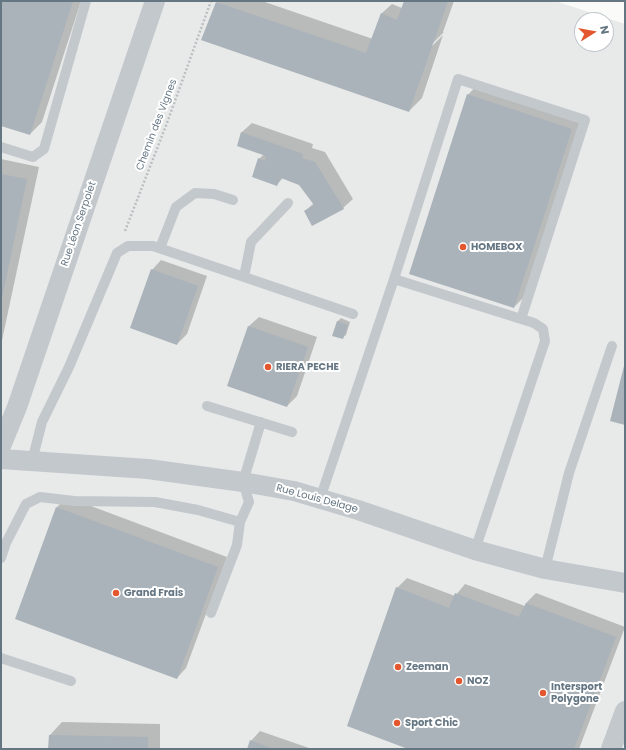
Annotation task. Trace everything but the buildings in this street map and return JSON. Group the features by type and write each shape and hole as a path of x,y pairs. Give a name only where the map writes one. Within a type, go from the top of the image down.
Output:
{"street":[{"name":"Rue Léon Serpolet","path":"1,446 22,392 155,1"},
{"name":"Rue Louis Delage","path":"1,459 148,469 243,482 294,491 358,510 475,550 545,569 625,583"},
{"path":"611,749 625,711"}],"lane":[{"path":"1,147 33,157 44,149 86,1"},
{"path":"320,499 394,279 458,79 585,120 521,319"},
{"path":"160,248 176,207 195,193 214,194 233,200"},
{"path":"244,277 251,242 288,203"},
{"path":"32,461 42,422 69,367 117,253 128,246 153,246 160,248 353,314"},
{"path":"394,279 521,319 543,329 545,341 475,550"},
{"path":"545,569 569,473 612,346"},
{"path":"207,406 292,432"},
{"path":"211,613 237,545 240,522 249,502 243,482 261,422"},
{"path":"1,558 6,543 26,504 40,497 74,501 155,502 198,510 240,522"},
{"path":"1,658 71,681"}],"path":[{"name":"Chemin des Vignes","path":"117,253 167,123 211,1"}],"shaded area":[{"path":"1,1 555,1 588,12 574,12 574,52 614,52 614,20 625,24 625,749 1,749"}],"place":[{"name":"HOMEBOX","path":"463,247"},
{"name":"RIERA PECHE","path":"268,367"},
{"name":"Grand Frais","path":"116,593"},
{"name":"Zeeman","path":"398,667"},
{"name":"NOZ","path":"459,681"},
{"name":"Intersport Polygone","path":"543,693"},
{"name":"Sport Chic","path":"397,723"}]}
